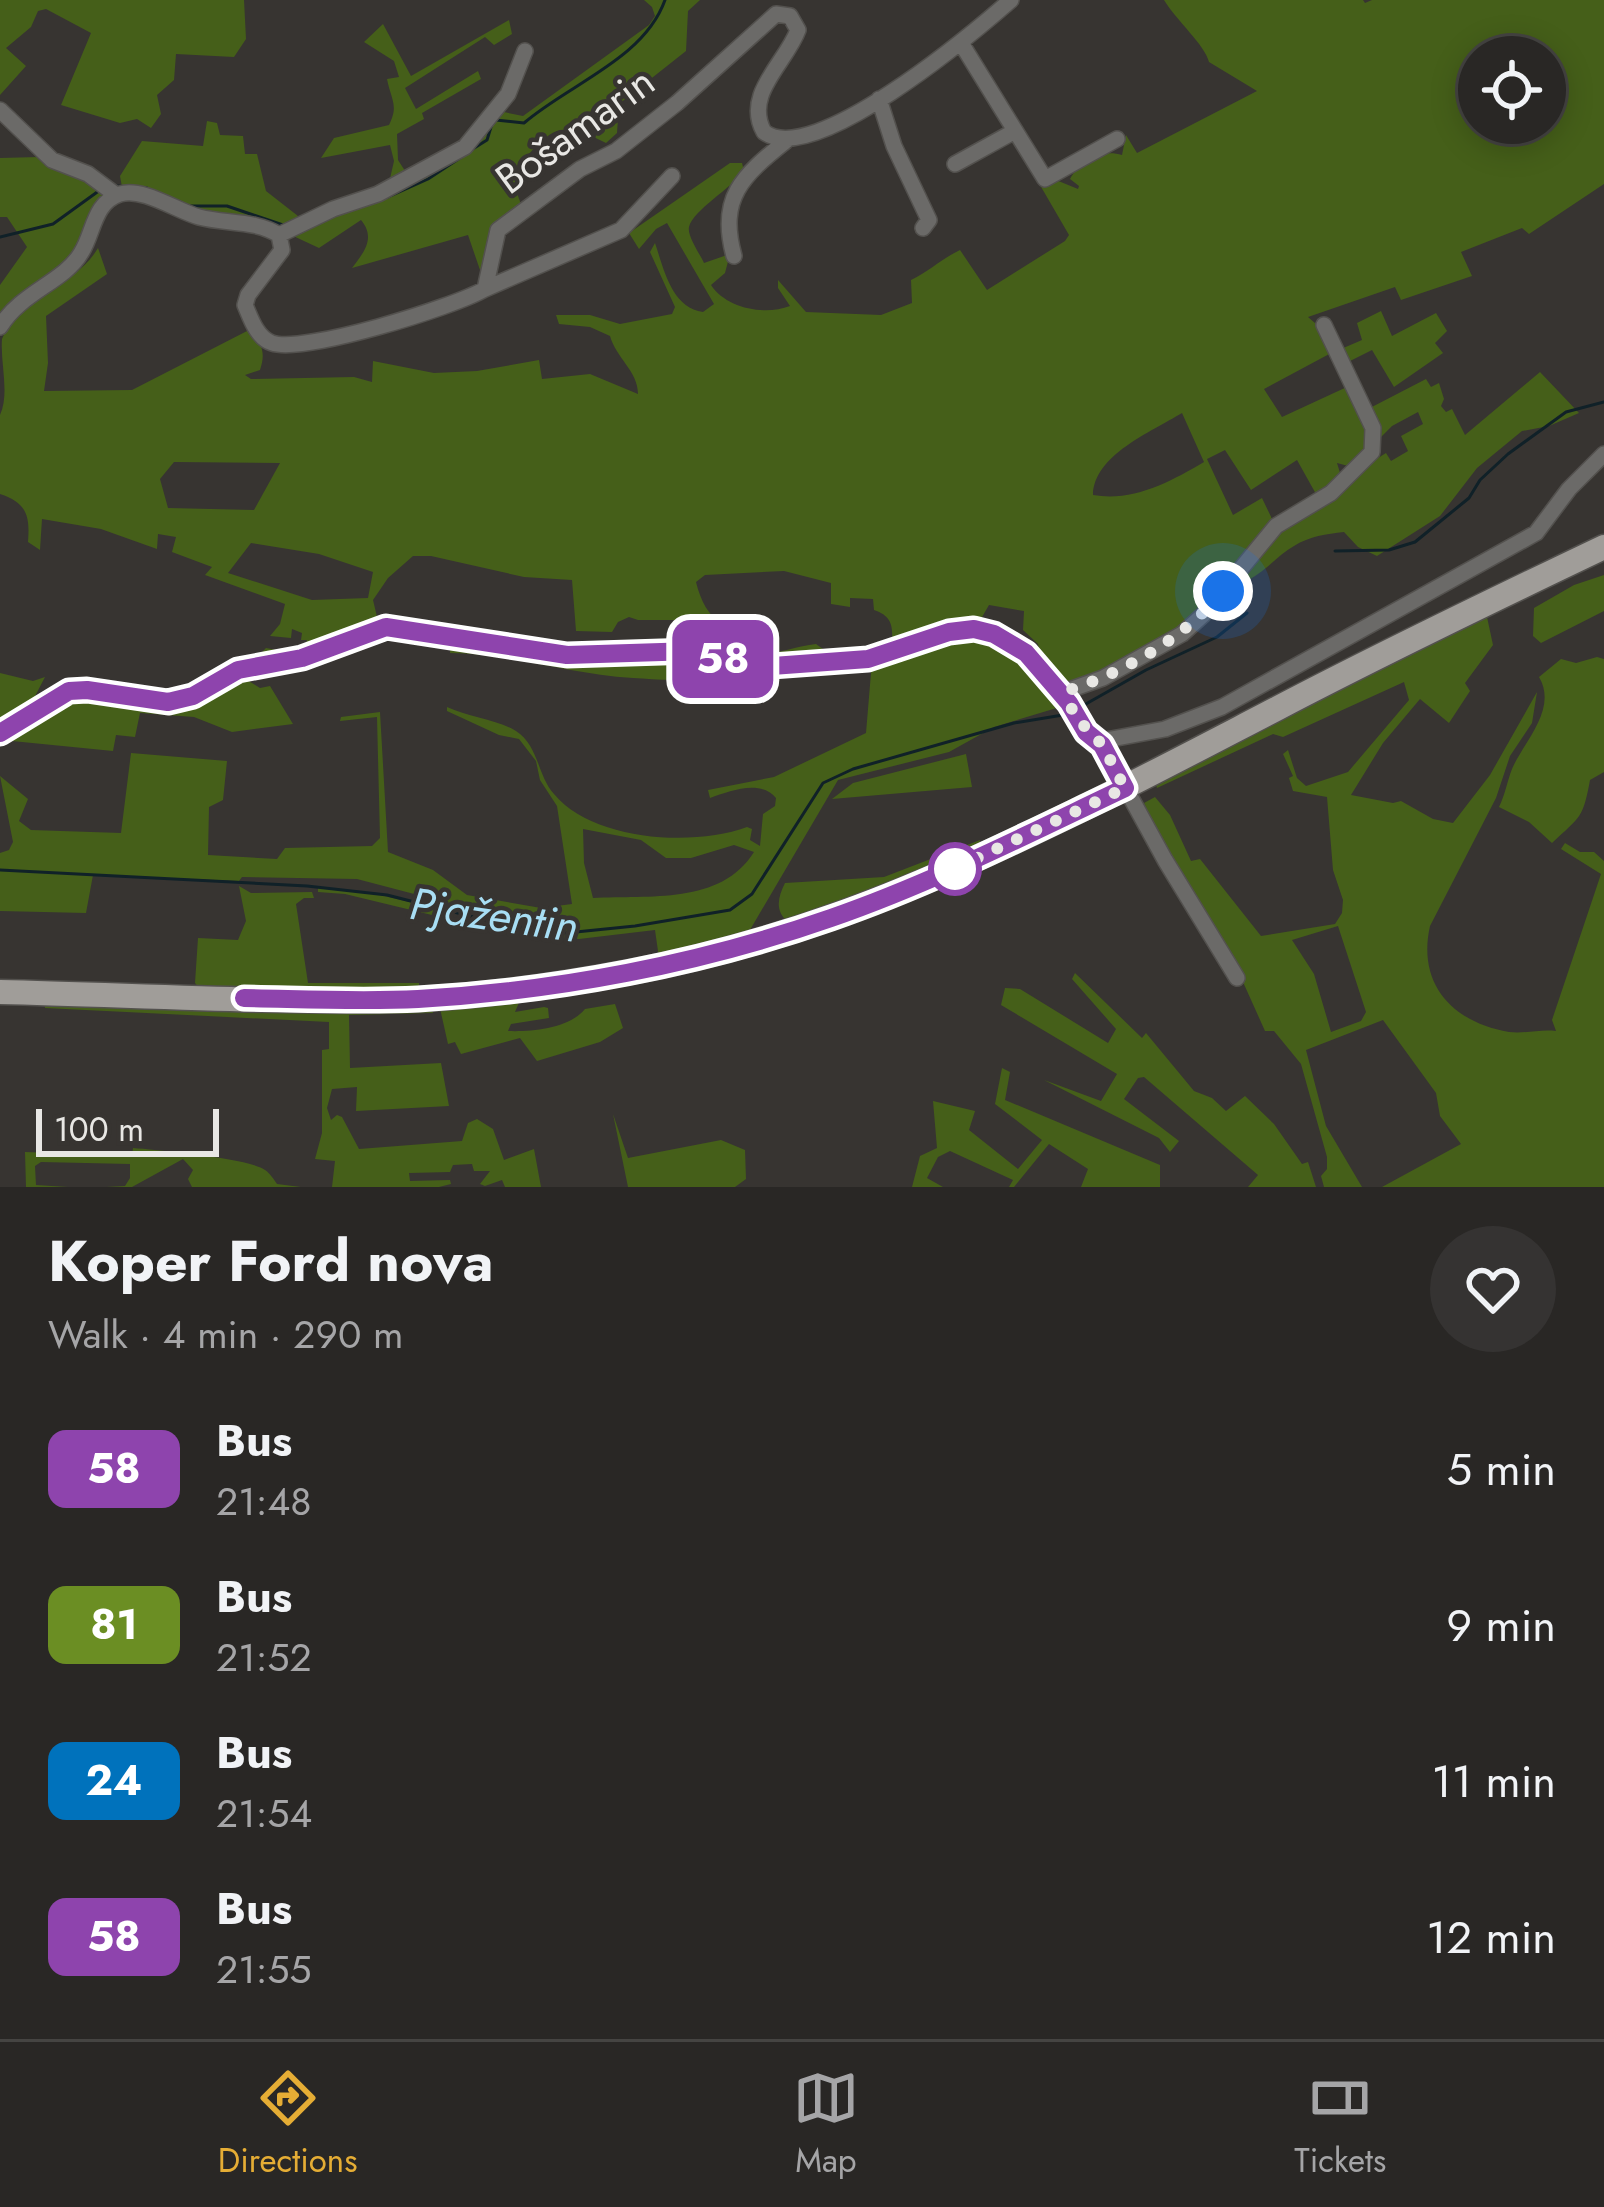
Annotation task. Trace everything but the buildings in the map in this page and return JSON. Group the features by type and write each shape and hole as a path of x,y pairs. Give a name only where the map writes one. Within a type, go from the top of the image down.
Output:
{"main road":[{"path":"0,992 400,1000 611,976 730,949 829,919 937,877 1604,547"}],"street":[{"path":"734,256 726,215 731,200 768,155 786,141 807,137 879,99 961,43 1011,0"},
{"name":"Bošamarin","path":"485,290 498,230 580,169 616,151 677,104 767,20 783,13 796,22 798,30 760,97 758,116 770,137 786,141"},
{"path":"961,43 1045,179 1117,140"},
{"path":"279,235 378,194 464,147 508,94 525,51"},
{"path":"879,99 894,146 929,220 923,228"},
{"path":"0,110 52,160 88,174 116,195"},
{"path":"955,164 1015,131"},
{"path":"0,327 27,295 72,265 102,206 116,195 132,192 200,218 268,228 279,235 281,250 245,305 258,334 273,344 295,344 393,323 485,290 621,230 672,176"},
{"path":"1072,710 1072,689 1103,678 1182,634 1276,526 1330,493 1372,452 1373,428 1324,325"},
{"path":"1102,745 1106,740 1165,729 1222,707 1536,533 1569,489 1604,454"},
{"path":"0,733 69,691 168,702 193,696 238,670 302,658 386,627 567,655 693,651 744,668 868,659 949,632 974,629 994,634 1026,653 1086,732 1102,745 1237,978"}],"green space":[{"path":"0,0 244,0 246,39 234,57 176,54 174,80 157,95 161,114 151,128 137,119 120,123 61,105 91,33 46,9 38,11 31,27 6,48 26,66 0,95"},
{"path":"644,0 700,0 688,11 686,51 619,104 617,133 606,143 566,129 546,137 533,150 516,179 522,207 487,239 486,267 480,270 468,235 352,268 368,239 361,220 319,248 289,234 413,181 499,111 523,116 649,25 655,16"},
{"path":"1164,0 1604,0 1604,184 1529,234 1522,228 1461,252 1472,276 1401,300 1395,287 1308,317 1323,330 1333,352 1264,389 1282,417 1349,386 1370,433 1371,450 1352,467 1337,463 1341,476 1316,494 1297,460 1251,490 1225,450 1207,459 1233,515 1262,498 1274,523 1177,633 1100,674 1060,685 1041,661 1038,644 1023,630 1024,611 989,605 978,624 897,645 892,643 890,622 874,610 873,599 850,598 850,607 831,604 831,583 784,571 705,575 696,582 703,601 722,625 723,636 739,652 767,654 816,644 837,659 747,666 692,649 691,620 629,617 612,632 576,631 572,580 524,577 431,556 413,556 388,578 373,600 378,621 372,629 304,657 251,663 266,648 303,655 307,640 301,640 302,633 292,629 291,638 270,636 280,624 285,604 205,575 212,567 172,552 176,537 158,534 157,549 101,529 42,519 40,550 28,542 21,506 0,494 2,339 21,311 76,273 98,248 107,274 46,316 44,391 132,390 249,330 263,353 260,370 245,375 251,379 354,377 372,382 373,361 434,373 539,360 542,379 590,374 638,394 610,336 590,327 559,324 556,315 590,315 620,324 672,314 675,307 650,252 655,243 677,296 703,312 714,304 667,223 639,249 629,233 730,163 742,163 744,171 698,213 689,231 704,263 730,254 725,273 711,285 736,304 769,310 790,306 778,280 806,312 881,315 912,303 911,280 960,250 987,290 1069,235 1033,173 1043,183 1056,180 1078,189 1070,179 1075,172 1099,155 1122,155 1126,135 1137,153 1257,91 1209,62","holes":["1182,413 1204,462 1137,493 1093,495 1096,481 1113,456","174,462 280,463 254,510 168,508 160,479","251,543 319,554 373,572 368,598 312,600 228,573"]},
{"path":"509,20 512,34 494,45 485,37 405,88 416,109 478,71 481,79 422,113 424,119 397,134 398,160 407,174 389,183 394,161 390,145 321,158 334,138 389,125 394,107 387,79 399,77 394,61 364,42 383,24 411,76"},
{"path":"207,121 217,123 220,135 243,136 245,154 257,154 266,191 298,216 285,231 197,213 122,187 120,176 142,141 203,146"},
{"path":"39,157 111,189 78,254 14,298 0,316 0,285 27,247 7,217 0,217 0,158"},
{"path":"1381,311 1392,336 1436,313 1447,331 1435,343 1443,353 1394,387 1372,350 1346,363 1341,349 1362,340 1357,323"},
{"path":"1540,372 1579,413 1522,431 1477,468 1440,516 1377,556 1358,547 1344,532 1312,538 1243,582 1261,548 1320,495 1374,453 1378,458 1386,453 1391,461 1408,451 1401,436 1423,424 1418,412 1378,440 1368,409 1426,379 1431,387 1439,383 1441,406 1446,412 1452,409 1465,435"},
{"path":"1604,575 1604,611 1541,643 1533,636 1534,608 1574,585"},
{"path":"1487,617 1493,645 1465,683 1470,691 1449,723 1420,699 1383,743 1351,795 1401,801 1433,819 1453,823 1490,775 1537,692 1532,723 1510,756 1496,798 1430,926 1429,966 1443,997 1471,1019 1509,1032 1556,1031 1552,1020 1601,874 1561,849 1565,843 1580,852 1594,852 1604,861 1604,1187 1382,1187 1461,1144 1440,1116 1436,1093 1383,1020 1306,1050 1326,1126 1362,1187 1324,1187 1321,1176 1327,1169 1327,1157 1301,1064 1274,1031 1265,1031 1234,962 1167,853 1144,803 1155,797 1170,815 1191,861 1200,859 1261,936 1335,924 1343,900 1333,870 1327,797 1293,791 1289,778 1293,776 1283,754 1288,750 1297,778 1306,786 1348,772 1409,700 1404,682 1283,737 1273,734 1157,788 1154,779","holes":["1338,926 1366,1012 1361,1021 1331,1032 1314,974 1292,940"]},
{"path":"394,631 523,651 694,653 744,671 682,680 633,678 450,653 451,642 374,638"},
{"path":"981,636 1001,643 996,649 1002,653 1011,649 1060,699 1060,707 994,727 949,752 838,780 747,935 659,958 655,930 579,939 526,935 528,930 556,931 554,926 357,879 242,877 239,881 93,875 86,913 0,911 0,853 13,842 0,776 28,799 19,821 31,830 121,833 131,753 227,761 223,800 209,807 208,855 277,859 285,848 372,846 380,838 377,717 340,721 341,717 380,712 388,852 433,870 467,895 541,908 572,904 557,806 540,780 536,761 519,739 499,735 447,707 501,724 524,737 554,794 593,822 672,838 747,827 752,829 750,840 760,846 763,814 775,806 776,798 753,788 710,798 708,790 774,777 866,733 872,661 936,641","holes":["583,829 641,840 666,858 691,858 734,845 754,852 740,869 703,889 593,898 584,863"]},
{"path":"1561,659 1576,663 1604,659 1604,772 1590,780 1579,816 1552,843 1529,822 1499,807 1512,769 1542,713 1544,689 1539,677"},
{"path":"0,673 33,681 45,677 32,702 39,706 0,731"},
{"path":"242,677 260,688 270,686 293,724 232,732 194,717 140,713 135,737 116,735 113,751 12,741 68,695 161,707"},
{"path":"966,754 972,787 832,799 853,783"},
{"path":"980,840 980,848 789,923 779,909 785,883 884,877"},
{"path":"239,886 251,893 312,892 314,898 296,904 308,983 419,983 419,990 201,990 195,983 198,938 238,940 246,921"},
{"path":"318,887 368,892 434,908 436,916 318,892"},
{"path":"1075,973 1142,1038 1146,1033 1194,1091 1212,1098 1226,1111 1245,1096 1274,1124 1302,1164 1308,1162 1316,1187 1248,1187 1258,1175 1144,1077 1138,1078 1124,1099 1179,1141 1170,1152 1159,1138 1044,1080 1101,1101 1117,1074 1001,1005 1005,988 1020,989 1108,1043 1116,1029 1072,979"},
{"path":"521,998 515,1012 544,1007 549,1018 511,1024 508,1031 550,1028 585,1009 615,1004 623,1028 600,1042 537,1061 520,1038 461,1054 455,1042 448,1044 439,1004"},
{"path":"44,1000 431,1005 433,1013 349,1015 350,1068 441,1063 449,1106 356,1111 357,1087 332,1089 327,1108 331,1120 342,1117 359,1149 462,1141 468,1123 477,1119 493,1129 504,1160 534,1149 541,1187 505,1187 502,1180 485,1186 480,1184 490,1171 474,1171 472,1164 453,1165 450,1172 409,1173 410,1181 450,1180 451,1184 439,1187 332,1187 335,1161 315,1159 322,1133 322,1050 329,1049 329,1022 45,1008"},
{"path":"1002,1068 1010,1072 1005,1100 1160,1165 1160,1187 1081,1187 1088,1169 1049,1144 1014,1187 1009,1187 1013,1180 950,1151 938,1157 927,1178 943,1187 912,1187 920,1156 937,1148 933,1101 975,1111 969,1130 1018,1169 1042,1140 995,1104"},
{"path":"613,1114 628,1158 721,1140 745,1150 746,1179 735,1187 628,1187"},
{"path":"133,1148 241,1162 265,1170 277,1184 301,1187 192,1187 188,1179 193,1170 183,1159 132,1187 106,1187 125,1186 130,1164 41,1162 35,1166 36,1185 68,1187 26,1187 25,1152 132,1156"}],"waterway":[{"path":"496,120 524,123 604,69 640,39 665,0"},
{"path":"471,150 487,140 491,127"},
{"path":"388,197 463,156"},
{"path":"115,186 147,188"},
{"path":"0,237 53,224 100,190"},
{"path":"188,206 227,206 283,225"},
{"name":"Pjažentin","path":"1335,551 1389,550 1415,542 1469,498 1480,480 1508,454 1566,412 1604,402"},
{"name":"Pjažentin","path":"1077,709 1217,637 1247,613"},
{"name":"Pjažentin","path":"0,870 307,886 387,895 505,925 566,933 635,926 730,910 752,894 823,783 853,769 1014,723 1069,714"}],"bus line":[{"name":"58","path":"0,733 69,691 168,702 193,696 238,670 302,658 386,627 567,655 693,651 744,668 868,659 949,632 974,629 994,634 1026,653 1069,703 1086,732 1102,745 1125,788 937,877 829,919 730,949 611,976 514,990 400,1000 244,998"}],"route":[{"path":"955,869 937,877 1125,788 1102,745 1076,716 1068,695 1182,634 1223,591"}]}
